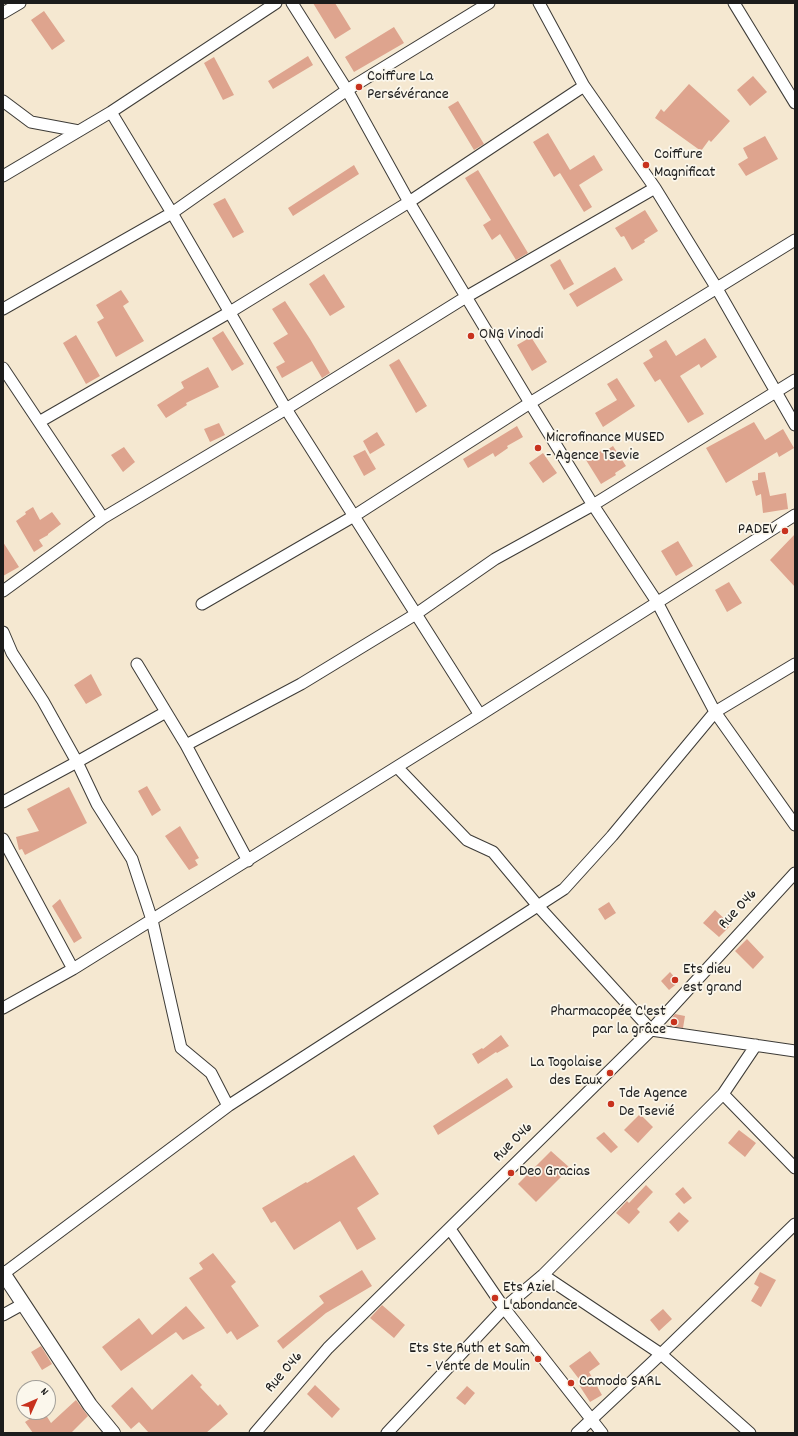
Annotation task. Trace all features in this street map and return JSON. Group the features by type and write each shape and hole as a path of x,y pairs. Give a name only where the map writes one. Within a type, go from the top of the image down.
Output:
{"street":[{"path":"3,13 20,3"},
{"path":"3,176 111,112 276,3"},
{"path":"292,3 347,90 409,202 530,403 593,505 657,602 716,712 795,825"},
{"path":"3,309 172,213 347,90 490,3"},
{"path":"539,3 584,86 655,188 716,287 795,425"},
{"path":"734,3 795,103"},
{"path":"39,422 230,312 409,202 584,86"},
{"path":"3,100 31,122 79,131"},
{"path":"111,112 172,213 286,409 480,715"},
{"path":"4,587 103,518 286,409 466,297 655,188"},
{"path":"202,604 354,516 530,403 716,287 795,240"},
{"path":"3,368 103,518"},
{"path":"186,744 301,684 416,614 495,559 593,505 795,380"},
{"path":"3,1008 73,969 248,861 795,515"},
{"path":"3,632 12,653 43,701 78,762 97,804 132,859 152,920 181,1048 211,1073 228,1106"},
{"path":"137,664 186,744 248,861"},
{"path":"113,1433 90,1405 3,1273 228,1106 564,889 612,836 716,712 795,664"},
{"path":"3,802 78,762 166,712"},
{"path":"397,767 467,840 493,852 538,906 651,1030 795,1050"},
{"path":"3,839 73,969"},
{"name":"Rue 046","path":"255,1433 328,1348 450,1230 651,1030 795,873"},
{"path":"387,1433 504,1308 543,1275 723,1094 756,1045"},
{"path":"723,1094 795,1168"},
{"path":"577,1433 795,1224"},
{"path":"450,1230 504,1308 602,1433"},
{"path":"543,1275 661,1354 750,1433"},
{"path":"3,1315 23,1304"}],"building":[{"path":"313,3 335,3 351,29 335,39"},
{"path":"44,11 65,41 52,50 31,20"},
{"path":"394,27 404,43 354,72 345,57"},
{"path":"308,56 313,65 273,89 268,81"},
{"path":"214,57 234,95 223,100 204,63"},
{"path":"753,76 767,92 750,106 737,90"},
{"path":"689,84 730,121 711,142 709,140 701,151 655,118 661,109 664,112"},
{"path":"458,101 484,144 474,150 448,107"},
{"path":"548,133 570,170 594,155 603,170 579,185 592,207 584,212 560,173 554,177 533,142"},
{"path":"765,136 778,159 746,176 738,164 748,158 743,148"},
{"path":"354,165 359,174 293,216 288,208"},
{"path":"478,170 528,253 516,260 500,234 492,240 483,225 491,220 465,178"},
{"path":"225,198 244,232 233,238 213,204"},
{"path":"645,210 658,231 644,240 645,242 632,250 624,236 621,237 615,228"},
{"path":"560,259 574,284 564,290 550,265"},
{"path":"615,267 623,280 577,307 569,294"},
{"path":"324,274 345,307 330,316 309,284"},
{"path":"121,290 129,302 123,306 144,341 116,357 97,322 104,318 96,305"},
{"path":"285,301 330,373 322,378 312,361 282,378 276,367 285,362 273,343 288,334 272,309"},
{"path":"223,331 244,364 232,371 212,338"},
{"path":"76,335 100,376 86,384 63,343"},
{"path":"531,337 547,362 532,371 517,345"},
{"path":"705,338 717,357 701,368 699,364 680,376 704,414 688,423 660,379 655,382 643,363 653,357 649,350 666,340 676,356"},
{"path":"399,359 427,406 416,413 389,365"},
{"path":"208,367 219,387 186,403 187,405 166,418 157,405 184,388 181,382"},
{"path":"617,378 635,406 603,427 595,413 617,400 607,384"},
{"path":"754,422 765,440 783,429 794,448 779,457 777,452 726,483 706,448"},
{"path":"219,423 225,435 210,442 204,429"},
{"path":"517,426 523,437 507,446 508,448 495,457 493,453 468,468 463,459"},
{"path":"377,432 385,445 370,454 363,441"},
{"path":"613,446 626,466 615,473 616,475 601,484 586,460"},
{"path":"124,447 135,462 123,472 111,455"},
{"path":"365,450 376,469 364,476 353,456"},
{"path":"543,453 557,473 543,483 529,463"},
{"path":"765,472 770,496 786,493 788,509 763,513 761,494 756,496 752,481 758,480 758,473"},
{"path":"33,507 40,520 52,512 61,524 48,535 39,540 43,546 34,552 16,521 26,514 25,512"},
{"path":"795,534 795,587 770,560"},
{"path":"678,541 693,566 676,576 661,551"},
{"path":"3,542 19,567 3,576"},
{"path":"729,582 742,603 727,612 715,590"},
{"path":"91,674 102,695 86,704 74,685"},
{"path":"147,786 161,810 152,816 138,791"},
{"path":"69,787 87,823 25,855 22,849 19,850 16,837 39,831 27,809"},
{"path":"180,826 199,858 195,860 198,865 189,870 165,836"},
{"path":"60,899 82,938 74,943 52,906"},
{"path":"609,902 616,913 605,920 598,909"},
{"path":"715,910 731,925 719,937 703,923"},
{"path":"747,939 764,957 753,969 735,951"},
{"path":"670,972 679,982 669,990 661,981"},
{"path":"675,1014 685,1016 683,1028 670,1026 672,1018"},
{"path":"501,1035 509,1046 497,1053 496,1052 478,1064 472,1054 482,1048 483,1049"},
{"path":"507,1078 513,1087 438,1135 433,1126"},
{"path":"640,1114 653,1127 638,1143 624,1130"},
{"path":"739,1130 756,1143 745,1157 728,1143"},
{"path":"604,1132 618,1147 611,1153 596,1138"},
{"path":"551,1151 570,1168 536,1202 518,1184"},
{"path":"354,1155 379,1194 357,1208 376,1239 357,1250 340,1221 294,1250 275,1221 271,1223 262,1208"},
{"path":"646,1185 653,1192 637,1209 640,1212 629,1224 616,1213 627,1201 629,1203"},
{"path":"683,1187 692,1198 684,1204 675,1194"},
{"path":"679,1212 689,1221 678,1232 669,1222"},
{"path":"213,1253 236,1282 231,1286 259,1326 237,1340 231,1331 227,1334 189,1278 203,1269 199,1263"},
{"path":"362,1270 372,1286 326,1313 283,1349 277,1341 324,1303 319,1296"},
{"path":"760,1272 776,1280 761,1307 751,1301 759,1287 754,1284"},
{"path":"382,1305 405,1325 394,1338 370,1318"},
{"path":"186,1306 205,1328 183,1340 176,1332 121,1371 102,1347 139,1318 152,1335"},
{"path":"663,1309 672,1319 659,1331 650,1320"},
{"path":"41,1346 52,1364 42,1370 31,1352"},
{"path":"590,1351 600,1364 589,1372 602,1395 590,1402 579,1385 582,1383 569,1366"},
{"path":"192,1374 202,1385 200,1387 218,1406 220,1404 228,1414 206,1433 149,1433 139,1422 131,1429 111,1406 132,1387 152,1410"},
{"path":"315,1385 340,1409 332,1418 307,1394"},
{"path":"467,1386 475,1393 465,1405 456,1398"},
{"path":"76,1400 88,1416 71,1433 33,1433 25,1422 28,1420 49,1420 51,1423"}],"place":[{"name":"Coiffure La Persévérance","path":"359,87"},
{"name":"Coiffure Magnificat","path":"646,165"},
{"name":"ONG Vinodi","path":"471,336"},
{"name":"Microfinance MUSED - Agence Tsevie","path":"538,448"},
{"name":"PADEV","path":"785,531"},
{"name":"Ets dieu est grand","path":"675,980"},
{"name":"Pharmacopée C'est par la grâce","path":"674,1022"},
{"name":"La Togolaise des Eaux","path":"610,1073"},
{"name":"Tde Agence De Tsevié","path":"611,1104"},
{"name":"Deo Gracias","path":"511,1173"},
{"name":"Ets Aziel L'abondance","path":"495,1298"},
{"name":"Ets Ste Ruth et Sam - Vente de Moulin","path":"538,1359"},
{"name":"Camodo SARL","path":"571,1383"}]}
